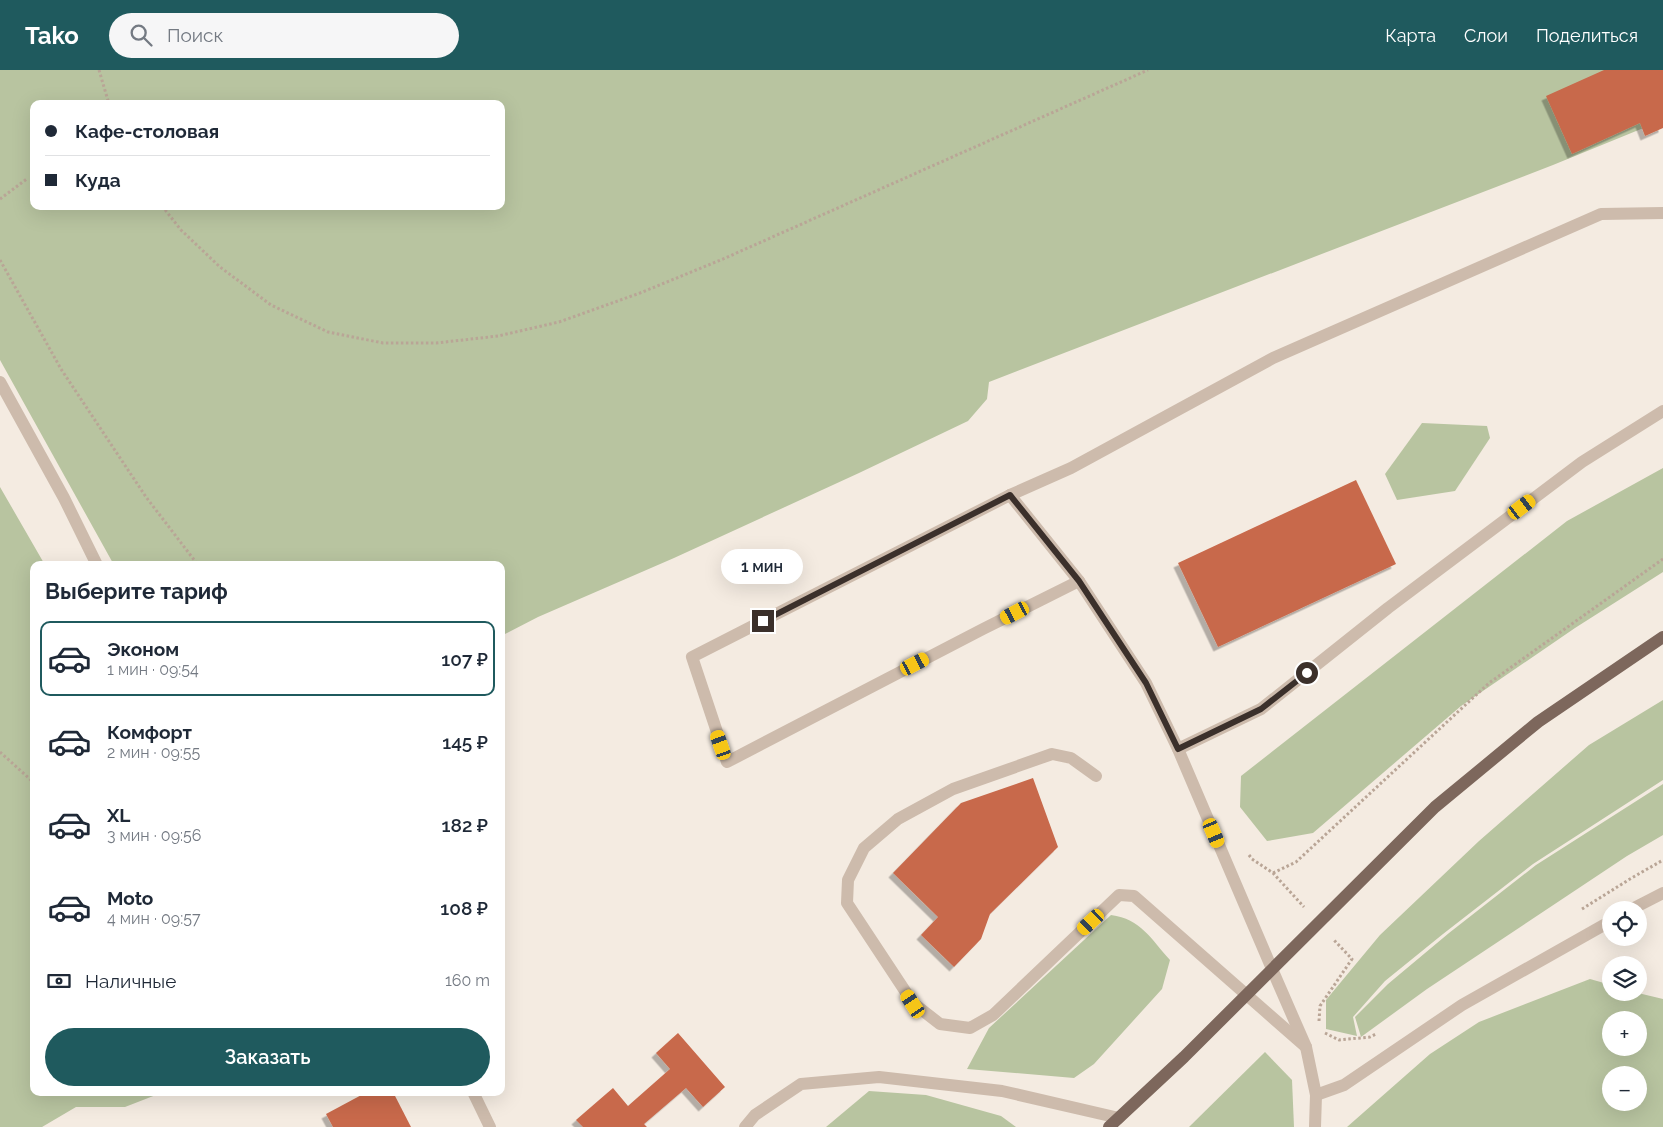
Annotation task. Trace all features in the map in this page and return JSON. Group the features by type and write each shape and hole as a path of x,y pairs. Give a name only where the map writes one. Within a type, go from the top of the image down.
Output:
{"main road":[{"path":"1114,1123 1184,1057 1435,807 1538,722 1663,637"}],"street":[{"path":"1079,581 727,762 692,657 1010,495 1071,468 1273,358 1601,214 1663,213"},
{"path":"0,382 64,498 95,561"},
{"path":"1178,749 1261,709 1388,608 1582,462 1663,411"},
{"path":"1010,495 1079,581 1146,683 1178,749 1306,1047 1316,1095 1316,1127"},
{"path":"1096,776 1071,758 1052,754 953,789 898,819 864,848 848,880 847,903 913,1004 940,1024 970,1028 993,1015 1119,895 1134,896 1306,1047"},
{"path":"1647,901 1663,893"},
{"path":"1316,1095 1344,1085 1462,1005 1602,926"},
{"path":"745,1127 755,1115 801,1084 879,1077 1002,1092 1114,1123"},
{"path":"475,1096 490,1127"}],"path":[{"path":"99,70 108,100"},
{"path":"165,210 181,230 220,267 271,305 328,332 383,343 436,343 498,336 559,322 640,293 723,259 1148,70"},
{"path":"0,199 28,178"},
{"path":"0,260 61,369 146,497 195,561"},
{"path":"1273,873 1296,862 1489,683 1663,559"},
{"path":"0,752 30,779"},
{"path":"1248,852 1252,859 1273,873 1352,958 1320,1006 1319,1023 1324,1033 1339,1040 1370,1037 1379,1033"},
{"path":"1580,910 1663,860"}],"green space":[{"path":"0,70 1663,70 1663,120 1553,165 989,382 987,399 968,421 859,473 674,558 538,617 505,634 505,561 112,561 0,360"},
{"path":"1422,423 1487,426 1490,438 1455,491 1397,500 1385,474"},
{"path":"1663,468 1663,572 1575,628 1461,706 1313,833 1267,841 1240,807 1241,776 1567,521"},
{"path":"0,487 43,561 30,561 30,1096 153,1096 125,1107 76,1107 42,1127 0,1127"},
{"path":"1663,700 1663,780 1533,864 1385,981 1353,1017 1357,1036 1326,1029 1326,1000 1380,935 1479,841 1589,745"},
{"path":"1663,784 1663,835 1627,856 1427,989 1361,1037 1355,1017 1388,984 1449,933 1536,865"},
{"path":"1111,915 1121,917 1138,925 1170,960 1162,989 1094,1064 1074,1078 967,1069 989,1028"},
{"path":"1590,979 1602,982 1602,1001 1647,1001 1647,995 1663,999 1663,1127 1347,1127 1430,1054 1479,1022"},
{"path":"1265,1052 1292,1080 1294,1127 1189,1127"},
{"path":"869,1091 926,1095 1001,1116 1016,1127 826,1127"}],"building":[{"path":"1604,70 1663,70 1663,128 1645,136 1640,123 1572,154 1546,96"},
{"path":"1356,480 1396,564 1218,647 1178,563"},
{"path":"1033,778 1058,847 990,914 981,939 954,967 921,935 938,917 893,873 961,803"},
{"path":"678,1033 725,1087 703,1107 686,1088 644,1124 647,1127 583,1127 576,1120 613,1088 628,1106 670,1069 656,1053"},
{"path":"360,1096 395,1096 411,1127 333,1127 326,1114"}],"route":[{"path":"763,621 1010,495 1079,581 1146,683 1178,749 1261,709 1307,673"}]}
